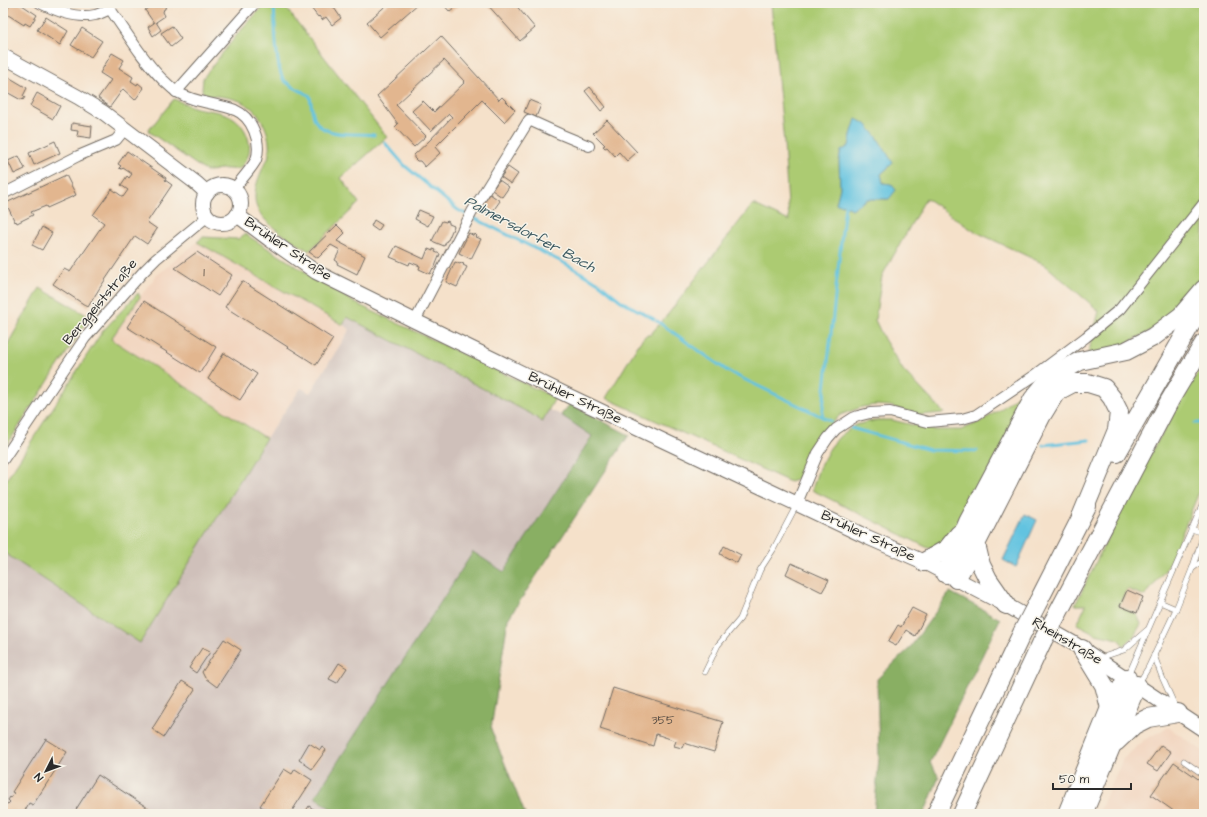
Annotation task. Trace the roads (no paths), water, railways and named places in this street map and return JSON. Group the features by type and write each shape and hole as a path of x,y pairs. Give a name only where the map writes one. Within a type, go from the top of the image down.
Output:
{"highway":[{"path":"924,562 947,549 968,522 1033,399 1051,377 1080,361 1126,351 1154,337 1181,316 1204,289"},
{"path":"936,814 1023,631 1081,517 1204,301"},
{"path":"962,814 1042,642 1170,400 1204,343"},
{"path":"951,577 976,544 1042,415 1056,392 1073,383 1088,383 1104,388 1112,398 1119,412 1117,430 1081,517"},
{"path":"951,577 968,522"},
{"path":"976,544 981,565 988,579 1006,605"},
{"path":"1090,654 1104,685 1110,708"},
{"path":"1067,814 1110,708 1132,682"},
{"path":"1083,814 1111,747 1132,682"},
{"path":"1111,747 1134,725 1148,718 1178,712"},
{"path":"969,814 993,746"}],"main road":[{"path":"3,56 104,113 207,193"},
{"path":"208,216 204,210 203,204 207,193 212,188 223,185 234,189"},
{"name":"Brühler Straße","path":"208,216 212,220 223,222 229,221 237,215 241,204 238,193 234,189"},
{"name":"Brühler Straße","path":"237,215 269,240 316,272 569,396 924,562"},
{"name":"Rheinstraße","path":"924,562 1006,605 1090,654 1204,730"}],"street":[{"path":"40,3 56,10 77,16 95,15 108,6 152,69 176,92 195,100 236,110 246,118 253,128 258,147 256,160 234,189"},
{"path":"176,92 255,3"},
{"path":"415,321 470,215 530,120 589,146"},
{"path":"3,194 78,156 116,140 125,129"},
{"path":"797,503 818,453 828,438 836,430 858,416 870,413 890,412 928,422 962,419 976,415 1034,376 1120,309 1204,203"},
{"name":"Berggeiststraße","path":"3,460 85,338 156,259 208,216"}],"lane":[{"path":"1132,682 1149,628 1204,501"},
{"path":"705,672 718,645 740,619 760,570 773,550 797,503"},
{"path":"1132,682 1148,668 1176,608 1192,569 1204,533 1191,529"},
{"path":"1192,569 1204,560"},
{"path":"1160,602 1176,608"},
{"path":"1090,654 1124,650 1149,628"},
{"path":"1154,655 1178,712"},
{"path":"1184,761 1204,775"}],"water":[{"path":"856,119 866,124 877,137 893,163 881,174 883,183 891,184 896,190 889,199 867,199 852,209 845,205 836,204 840,188 839,160 841,151 849,146"},
{"path":"1025,514 1037,520 1016,567 1003,560"}],"waterway":[{"name":"Palmersdorfer Bach","path":"274,3 277,55 281,74 284,80 310,96 315,120 326,130 337,133 374,135"},
{"name":"Palmersdorfer Bach","path":"385,143 405,166 458,210 566,264 599,283 621,301 654,319"},
{"path":"822,417 845,205"},
{"name":"Palmersdorfer Bach","path":"657,321 729,372 831,421"},
{"name":"Palmersdorfer Bach","path":"1195,423 1204,423"},
{"name":"Palmersdorfer Bach","path":"851,428 930,450 977,451"},
{"name":"Palmersdorfer Bach","path":"1043,445 1089,440"}]}
